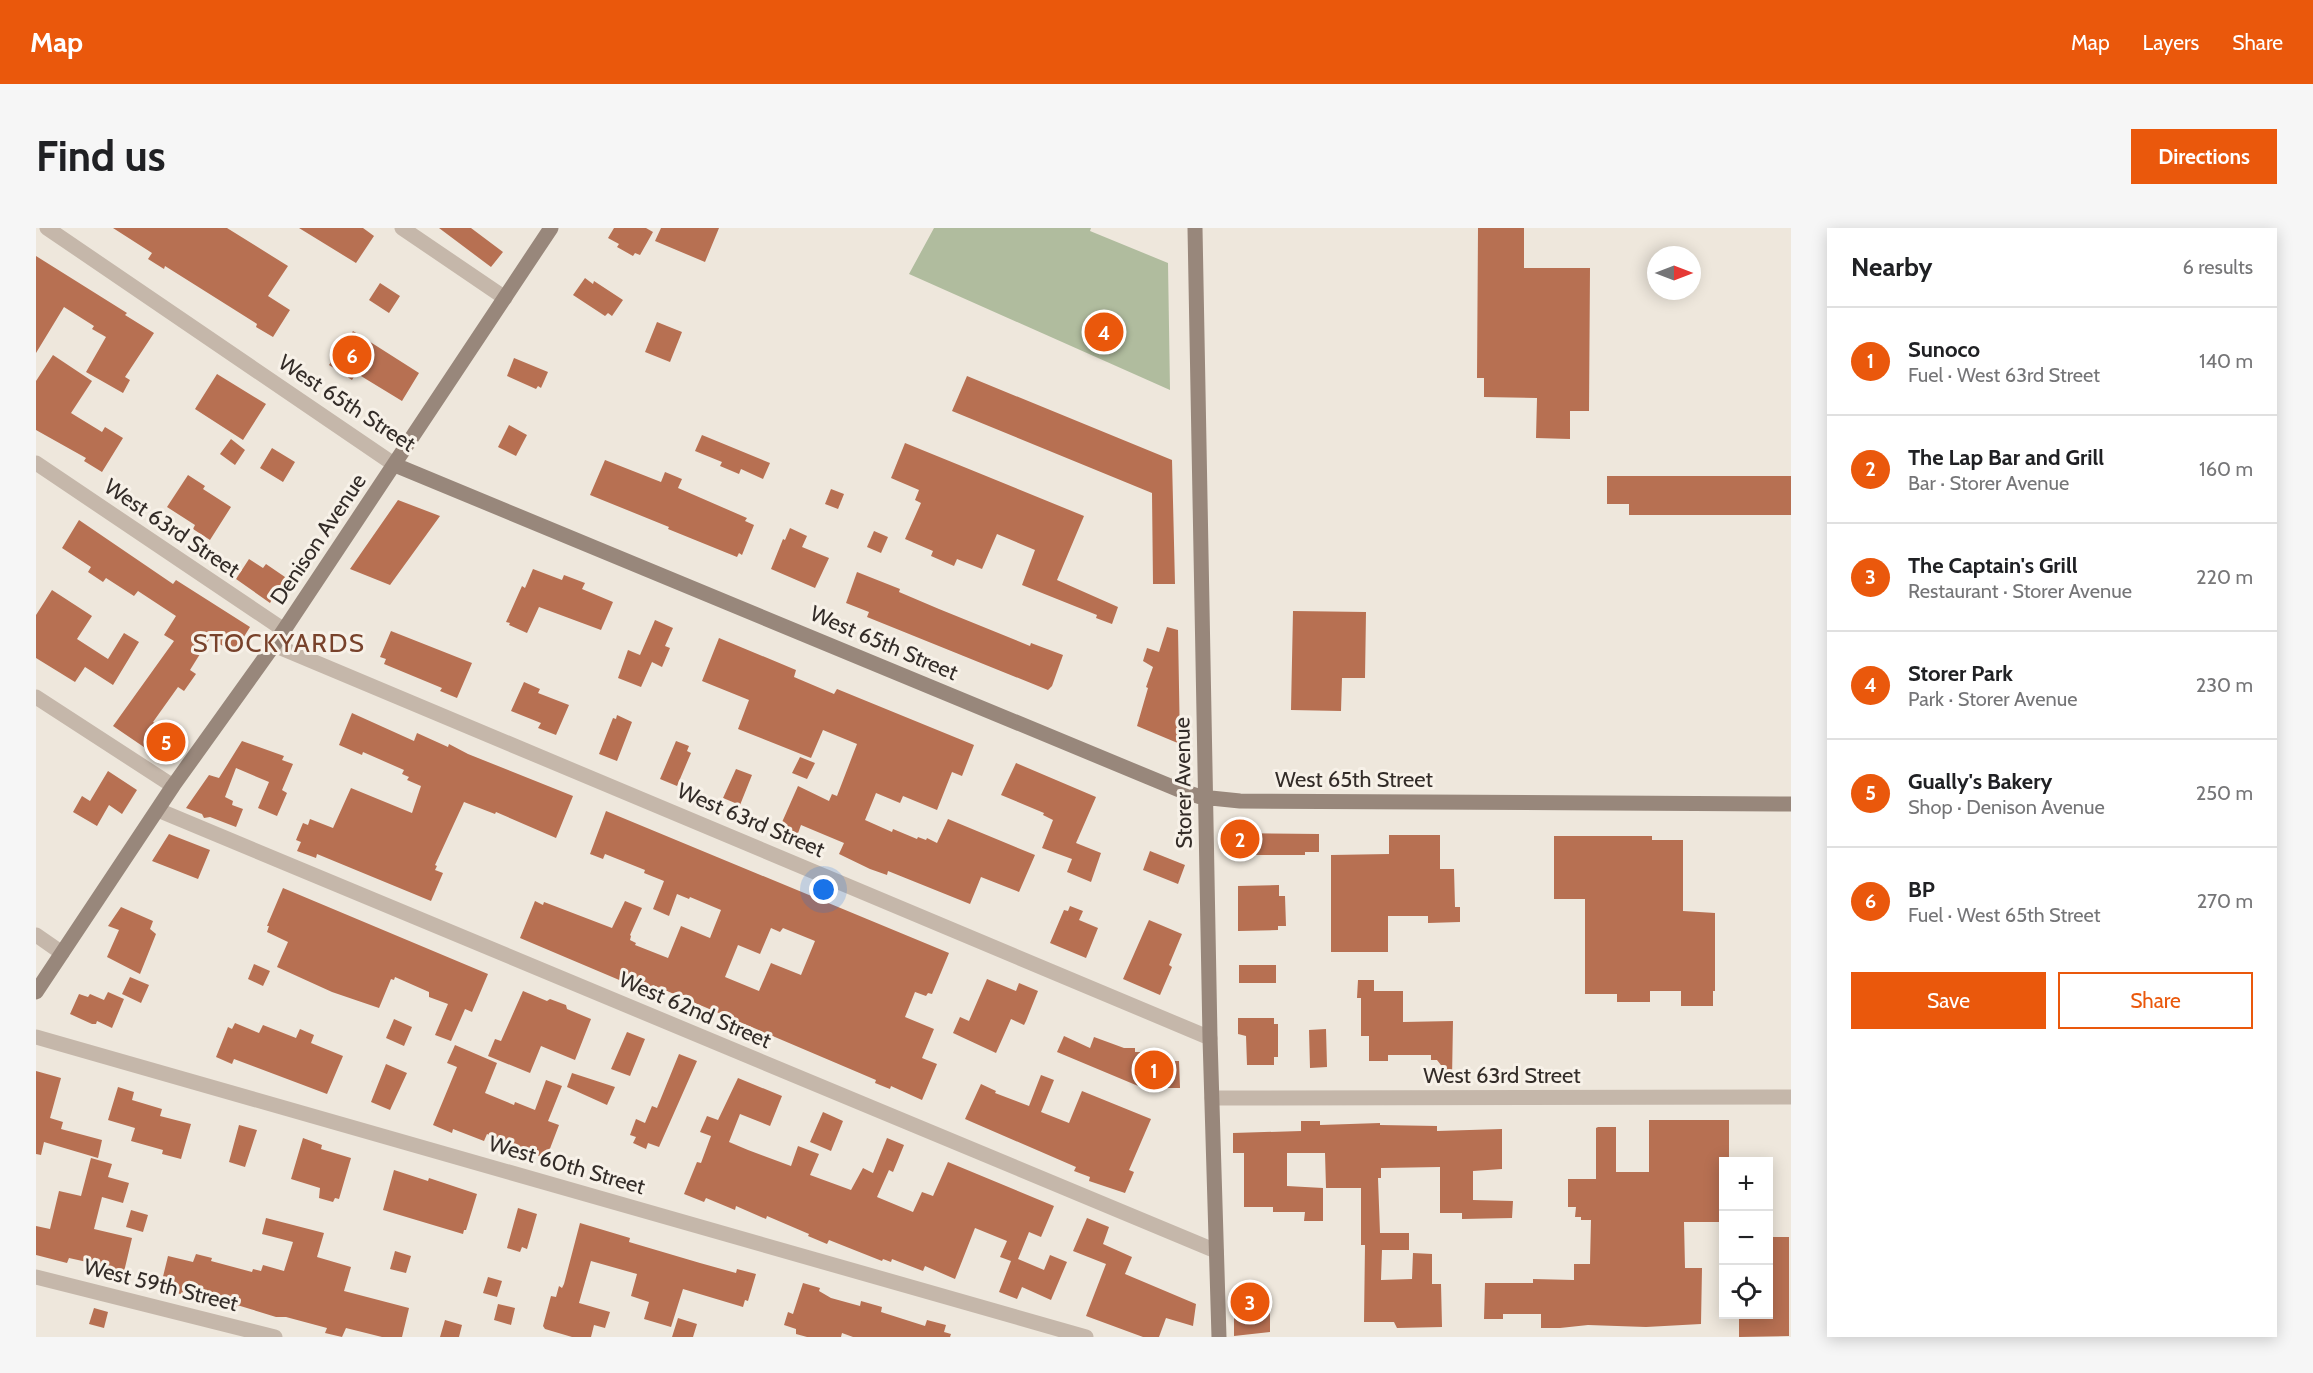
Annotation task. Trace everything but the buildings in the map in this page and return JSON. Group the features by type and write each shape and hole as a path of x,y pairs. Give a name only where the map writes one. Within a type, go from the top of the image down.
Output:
{"street":[{"name":"West 65th Street","path":"47,228 395,465 1182,791 1206,797 1240,801 1791,804"},
{"path":"402,228 505,298"},
{"name":"Denison Avenue","path":"36,992 173,786 274,645 551,228"},
{"name":"Storer Avenue","path":"1195,228 1210,1038 1219,1337"},
{"name":"West 63rd Street","path":"36,464 284,630"},
{"name":"West 63rd Street","path":"274,645 1210,1038"},
{"path":"36,697 173,786"},
{"name":"West 62nd Street","path":"158,810 1216,1251"},
{"path":"36,935 62,953"},
{"name":"West 60th Street","path":"36,1036 1086,1337"},
{"name":"West 63rd Street","path":"1212,1098 1791,1097"},
{"name":"West 59th Street","path":"36,1277 274,1337"}],"green space":[{"path":"934,228 1091,228 1090,231 1168,263 1170,390 909,274"}],"place":[{"name":"Storer Park","path":"1104,332"},
{"name":"BP","path":"352,355"},
{"name":"Gually's Bakery","path":"166,742"},
{"name":"The Lap Bar and Grill","path":"1240,839"},
{"name":"Sunoco","path":"1154,1070"},
{"name":"The Captain's Grill","path":"1250,1302"}],"district":[{"name":"STOCKYARDS","path":"279,643"}]}
